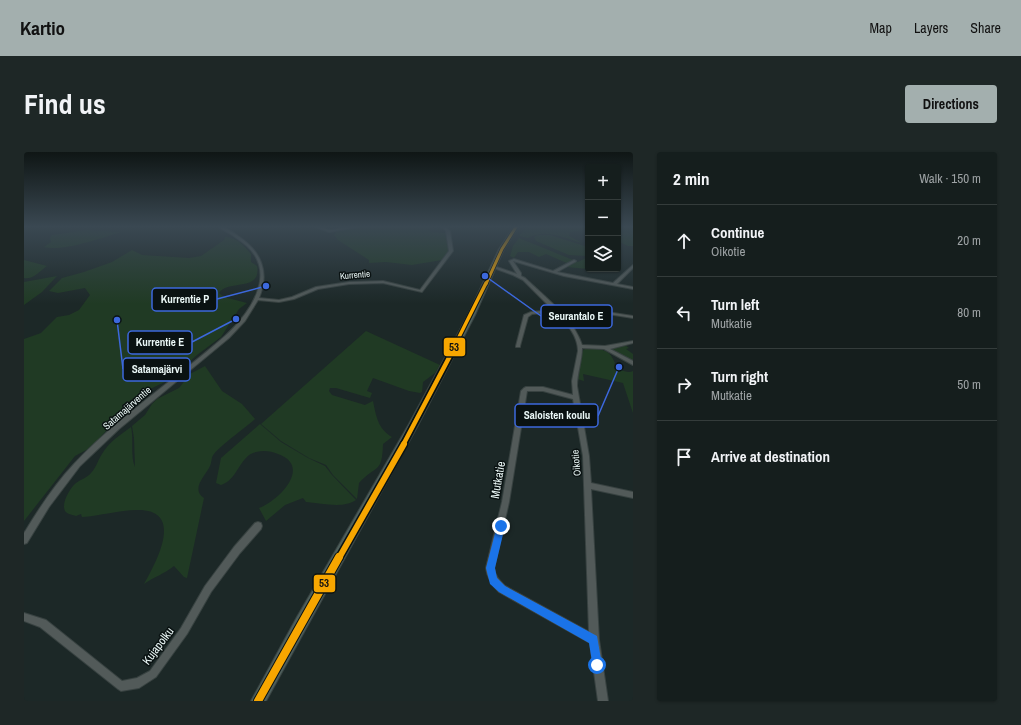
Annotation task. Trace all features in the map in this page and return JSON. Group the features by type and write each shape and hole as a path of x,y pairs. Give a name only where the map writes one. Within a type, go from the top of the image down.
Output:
{"highway":[{"path":"258,701 292,636 369,506 429,396 469,320 501,253"}],"street":[{"name":"Satamajärventie","path":"24,540 38,515 77,464 129,417 227,337 248,313 256,299 262,276 261,266 254,253"},
{"name":"Kurrentie","path":"256,299 279,301 293,298 317,288 349,283 384,282 421,291 449,253"},
{"path":"519,276 519,273 511,261 514,260 553,272 633,288"},
{"path":"553,272 574,261"},
{"path":"614,284 633,266"},
{"path":"494,268 524,279 573,329 580,346 605,348 633,342"},
{"path":"570,307 633,317"},
{"path":"518,346 526,316 537,312 556,311"},
{"name":"Oikotie","path":"580,346 574,376 576,398 583,431 588,485 594,640 603,701"},
{"path":"605,348 633,363"},
{"name":"Mutkatie","path":"576,398 537,388 526,389 524,391 501,526 490,568 493,581 502,589 594,640"},
{"path":"588,485 633,495"},
{"name":"Kujapolku","path":"24,617 43,623 121,686 139,683 153,674 184,631 208,589 236,550 258,526"}],"green space":[{"path":"128,253 189,258 201,256 206,253 250,253 251,254 251,262 257,266 257,274 254,279 250,282 223,289 219,293 224,297 247,303 239,309 221,337 197,355 169,380 148,390 139,404 124,411 96,442 88,449 75,456 24,521 24,339 41,333 57,317 69,315 79,310 90,295 85,288 58,293 49,291 62,278 112,262"},
{"path":"358,253 447,253 442,260 412,265 386,262 369,263 369,260"},
{"path":"511,253 518,253 514,258 510,256"},
{"path":"530,253 555,253 578,262 585,258 585,269 567,267 569,264 546,254 539,257"},
{"path":"563,253 585,253 585,256 569,255"},
{"path":"24,260 47,266 30,278 24,278"},
{"path":"57,276 42,292 24,305 24,282"},
{"path":"366,331 440,365 435,373 423,382 422,392 420,393 409,391 373,378 367,391 372,393 370,398 336,388 330,388 329,391 332,395 365,405 373,401 378,422 387,434 392,437 383,444 381,460 377,468 359,483 357,499 333,475 326,465 309,458 281,441 261,424"},
{"path":"625,345 629,348 626,349 633,354 633,361 611,349"},
{"path":"587,348 607,352 613,358 614,364 618,368 625,371 633,371 633,413 623,383 583,374 584,381 577,379 582,351"},
{"path":"205,366 222,391 242,404 255,419 214,454 210,466 200,482 198,490 204,498 187,578 184,577 174,566 144,584 155,563 163,538 164,527 160,518 152,512 137,510 82,517 81,514 76,516 65,511 65,500 74,485 93,471 108,446 131,427 135,467 132,426 145,415 157,399 179,388 190,374"},
{"path":"260,424 281,442 325,466 356,500 351,503 332,505 306,502 303,498 285,505 266,521 259,508 276,498 283,491 292,474 292,466 288,459 273,452 267,451 259,451 250,454 227,482 221,485 216,483 221,458"}],"transit line":[{"name":"53","path":"258,701 413,427 471,315 500,253"}],"place":[{"name":"Seurantalo E","path":"485,276"},
{"name":"Kurrentie P","path":"266,286"},
{"name":"Kurrentie E","path":"236,319"},
{"name":"Satamajärvi","path":"117,320"},
{"name":"Saloisten koulu","path":"619,367"}],"route":[{"path":"501,526 490,568 493,581 502,589 594,640 597,665"}]}
